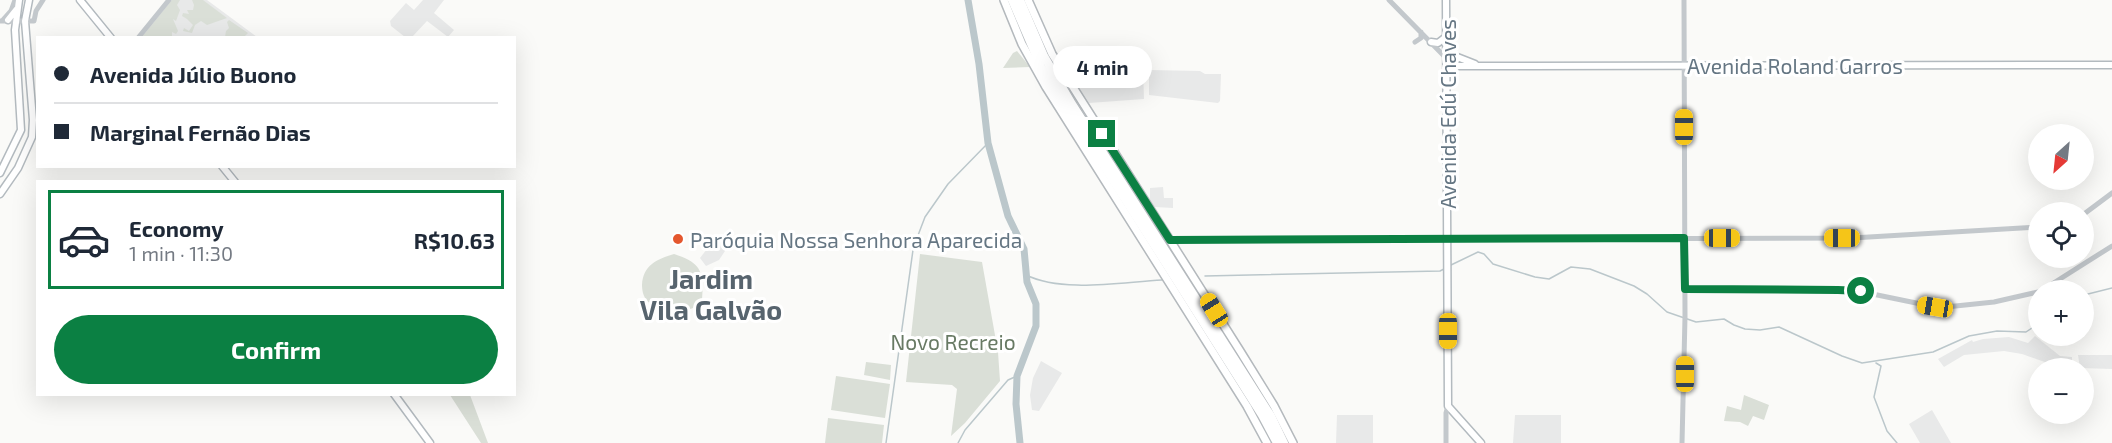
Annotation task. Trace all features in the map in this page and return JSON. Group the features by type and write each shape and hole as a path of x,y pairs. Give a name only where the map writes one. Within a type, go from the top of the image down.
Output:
{"highway":[{"path":"1004,0 1022,44 1046,87 1247,406 1267,443"},
{"path":"1012,0 1041,67 1262,415 1277,443"},
{"path":"1020,0 1044,56 1072,104 1271,416 1284,443"},
{"path":"1028,0 1052,54 1274,406 1293,443"}],"main road":[{"path":"0,194 18,168 32,137 33,120 26,21 29,0"},
{"path":"80,0 109,36"},
{"name":"Avenida Edú Chaves","path":"1446,0 1448,406"},
{"path":"0,173 21,130 7,20 17,2"},
{"path":"1431,42 1438,43 1447,36"},
{"name":"Avenida Roland Garros","path":"1447,59 1478,65"},
{"name":"Avenida Roland Garros","path":"1447,59 1462,65 2112,65"},
{"path":"224,168 233,180"},
{"path":"395,396 430,443"},
{"path":"1448,406 1481,443"}],"street":[{"path":"140,36 169,0"},
{"name":"Avenida Roland Garros","path":"1389,0 1447,59"},
{"path":"1682,443 1685,321 1684,0"},
{"path":"17,2 7,20 34,21 41,2"},
{"path":"26,10 41,2"},
{"path":"1415,42 1421,38 1421,32"},
{"path":"2094,206 2112,193"},
{"path":"1170,240 1852,238 2028,228"},
{"path":"2058,280 2112,246"},
{"path":"1685,289 1853,290 1946,307 1995,302 2028,294"},
{"name":"Avenida Edú Chaves","path":"1446,443 1448,406"}],"shaded area":[{"path":"172,0 207,0 256,36 143,36"},
{"path":"423,0 444,0 434,13 454,30 447,36 427,21 413,36 404,36 391,26 390,21 406,3 414,10"},
{"path":"1068,70 1143,70 1144,99 1089,103"},
{"path":"1149,70 1200,71 1205,74 1221,74 1220,101 1218,103 1149,95"},
{"path":"1163,187 1164,198 1173,198 1173,208 1155,207 1150,201 1150,188"},
{"path":"717,236 729,245 719,260 706,266 700,258"},
{"path":"2009,337 2028,343 2028,346 2048,346 2060,356 2072,358 2033,358 2004,351 1964,355 1944,367 1938,359 1972,340 1973,342"},
{"path":"2078,355 2112,355 2112,369 2094,368 2094,358 2078,358"},
{"path":"1041,361 1062,373 1039,411 1032,410 1030,395 1033,378"},
{"path":"1932,410 1951,443 1920,443 1909,424"},
{"path":"1337,415 1373,415 1373,443 1336,443"},
{"path":"1515,415 1561,415 1561,443 1513,443"}],"green space":[{"path":"172,0 180,0 177,5 180,10 176,21 173,19 178,31 176,34 172,32 172,36 143,36"},
{"path":"192,0 203,0 227,18 207,25 201,21 195,25 192,33 183,31 184,28 189,31 193,25 182,16 183,13 189,14 187,10 193,10"},
{"path":"229,20 248,33 245,36 225,36 229,28 227,22"},
{"path":"1017,51 1030,67 1003,68 1013,53"},
{"path":"674,254 696,265 701,276 702,300 693,308 670,315 648,302 643,294 642,285 645,272 652,264"},
{"name":"Novo Recreio","path":"920,254 982,262 998,352 1000,381 965,423 951,436 957,389 952,385 906,382"},
{"path":"866,362 891,365 890,380 864,375"},
{"path":"836,376 890,384 885,418 831,410"},
{"path":"1744,395 1769,405 1764,420 1753,416 1748,426 1740,422 1724,421 1727,406 1741,410"},
{"path":"451,396 470,396 488,443 481,443"},
{"path":"828,418 884,425 882,443 825,443"}],"waterway":[{"path":"968,0 979,64 988,143 1008,216 1024,249 1027,282 1036,304 1036,326 1017,376 1016,404 1020,443"},
{"path":"917,238 925,217 948,184 988,143"},
{"path":"886,443 913,250"},
{"path":"1451,265 1478,252 1484,254 1493,264 1535,277 1549,279 1571,267 1590,269 1634,286 1667,312 1696,322 1724,319 1745,329 1760,330 1779,327 1862,363 1933,352 1969,336 1997,331 2028,331"},
{"path":"1205,276 1440,271 1444,269"},
{"path":"1026,275 1057,284 1074,285 1162,280"},
{"path":"2094,292 2112,288"},
{"path":"1876,363 1881,366 1874,397 1887,431 1897,443"},
{"path":"958,443 965,430 1008,380 1017,376"}],"place":[{"name":"Paróquia Nossa Senhora Aparecida","path":"678,239"}],"district":[{"name":"Jardim Vila Galvão","path":"711,294"}],"route":[{"path":"1102,134 1170,240 1684,238 1685,289 1861,291"}]}
